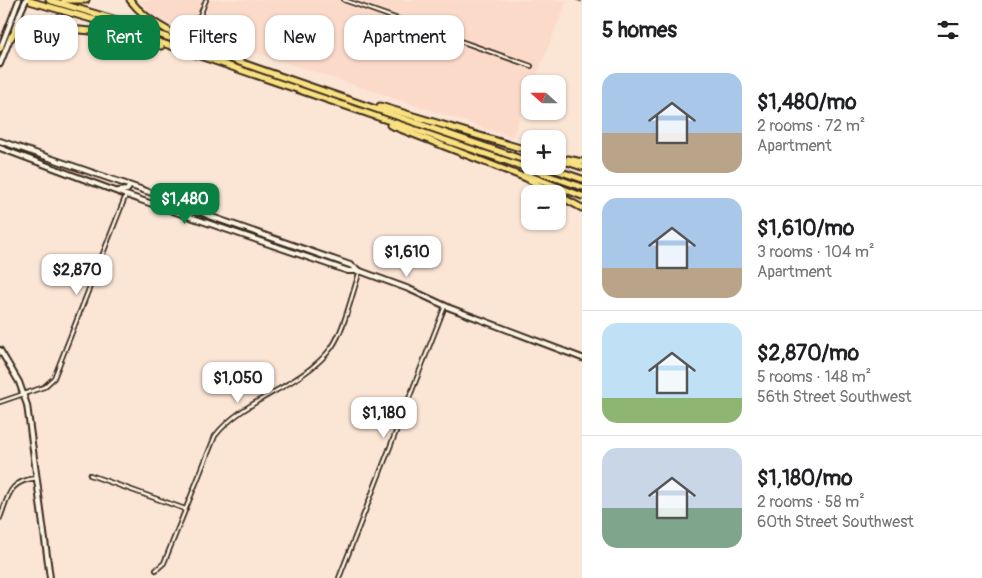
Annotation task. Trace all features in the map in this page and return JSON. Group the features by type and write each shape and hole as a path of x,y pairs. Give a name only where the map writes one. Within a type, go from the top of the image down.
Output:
{"highway":[{"path":"20,0 37,3"},
{"path":"26,0 170,46"},
{"path":"49,0 120,21 521,159"},
{"path":"64,0 86,0"},
{"path":"130,0 148,19 163,28 270,72"},
{"path":"10,38 21,24 122,34 170,47"},
{"path":"212,60 582,187"},
{"path":"301,90 328,103 582,196"},
{"path":"339,96 521,148"},
{"path":"471,155 547,188 582,208"},
{"path":"566,159 582,162"},
{"path":"566,161 582,167"},
{"path":"566,174 582,179"}],"main road":[{"path":"0,48 20,0"},
{"path":"0,64 26,0"},
{"path":"0,141 350,265 360,272"},
{"path":"0,148 171,211 217,225 348,271 360,272 409,289 444,306 582,358"},
{"path":"95,183 97,177 106,177"},
{"path":"116,192 127,190 130,186"},
{"path":"171,211 179,210 179,203"},
{"path":"217,225 226,222"},
{"path":"0,350 24,394 50,578"}],"street":[{"path":"200,15 206,0"},
{"path":"344,0 531,66"},
{"path":"0,402 44,387 54,378 126,195"},
{"path":"156,570 164,563 210,446 220,429 311,368 333,345 360,272"},
{"path":"339,578 444,306"},
{"path":"90,475 185,509"},
{"path":"0,518 14,486 23,480 37,478"}],"shaded area":[{"path":"139,0 567,1 537,75 521,75 521,114 512,137 278,60 334,60 334,15 265,15 265,56 255,52 255,15 170,15 170,24 160,20 160,15 150,14"}],"railway":[{"path":"576,0 582,2"}]}
